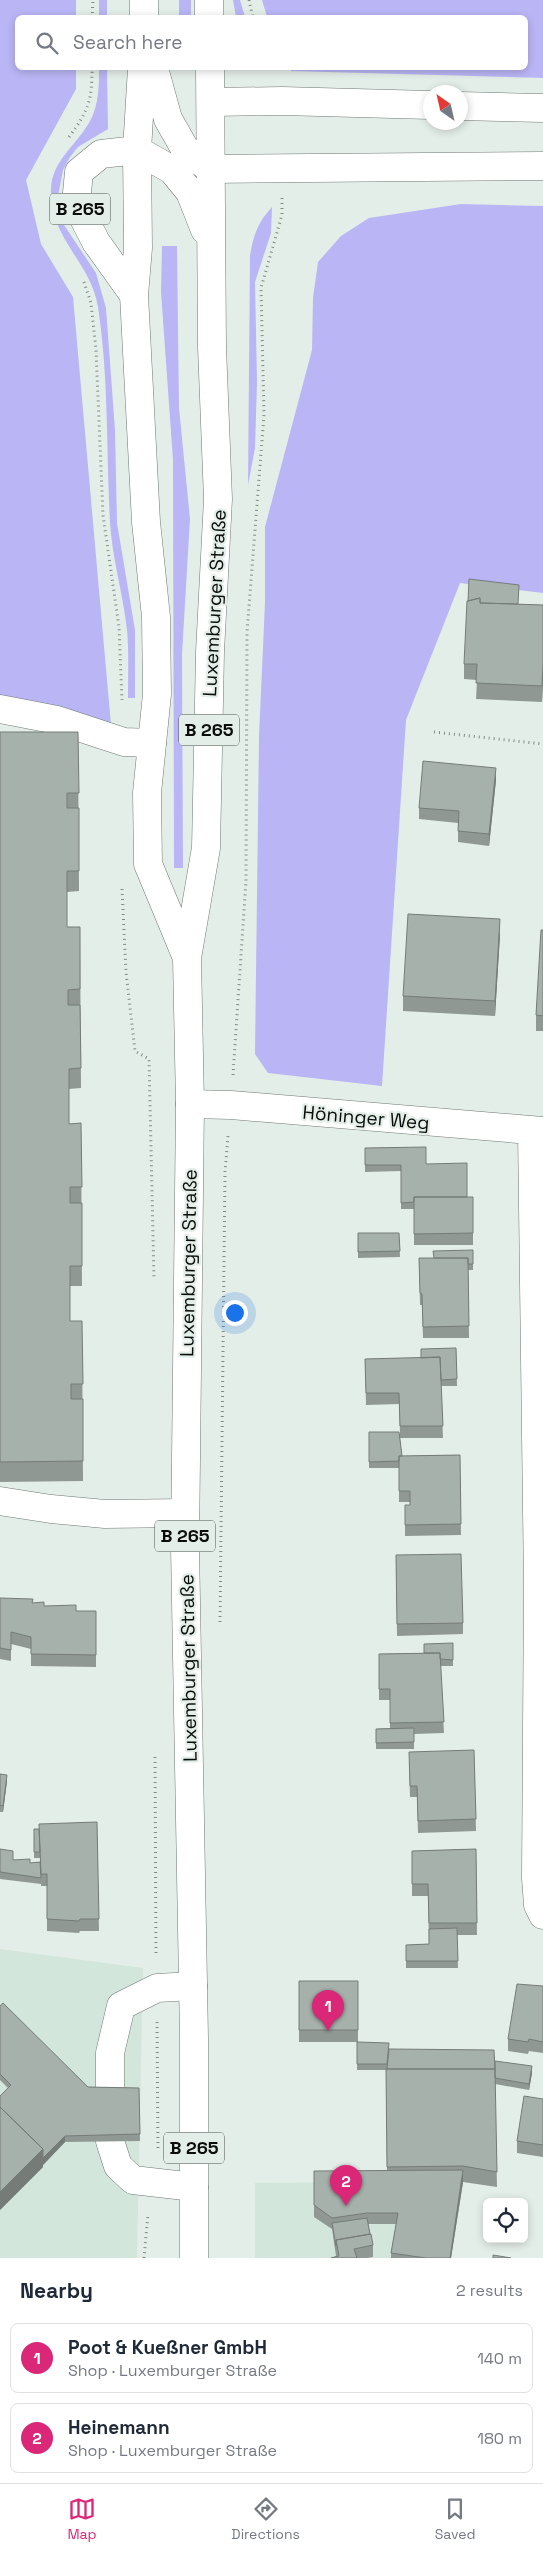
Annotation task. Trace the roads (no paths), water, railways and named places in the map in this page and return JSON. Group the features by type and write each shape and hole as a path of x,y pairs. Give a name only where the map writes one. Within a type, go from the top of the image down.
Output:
{"main road":[{"path":"144,0 144,15"},
{"path":"209,0 209,15"},
{"name":"Luxemburger Straße","path":"142,70 137,150 138,248 134,295 146,522 156,617 157,694 147,793 148,864 187,958"},
{"path":"155,70 168,118 185,149 210,169 543,166"},
{"name":"Luxemburger Straße","path":"194,2258 193,1986 185,1513 190,1104 187,958 206,848 210,652 218,499 212,347 210,70"},
{"path":"137,150 151,132 168,118 210,102 282,101 423,105"},
{"path":"468,106 543,108"},
{"name":"Luxemburger Straße","path":"137,150 172,170 190,192 211,246"},
{"name":"B 265","path":"134,295 96,242 76,203 79,172 101,154 137,150"},
{"path":"0,709 57,720 124,742 152,743"},
{"name":"Höninger Weg","path":"190,1104 231,1105 538,1131"},
{"path":"538,1131 536,1878 538,1905 543,1915"},
{"path":"0,1501 51,1509 105,1514 185,1513"},
{"path":"110,2093 110,2053 121,2006 157,1988 193,1986"},
{"path":"110,2141 118,2166 133,2180 194,2187"}],"place":[{"name":"Poot & Kueßner GmbH","path":"328,2031"},
{"name":"Heinemann","path":"346,2206"}]}
